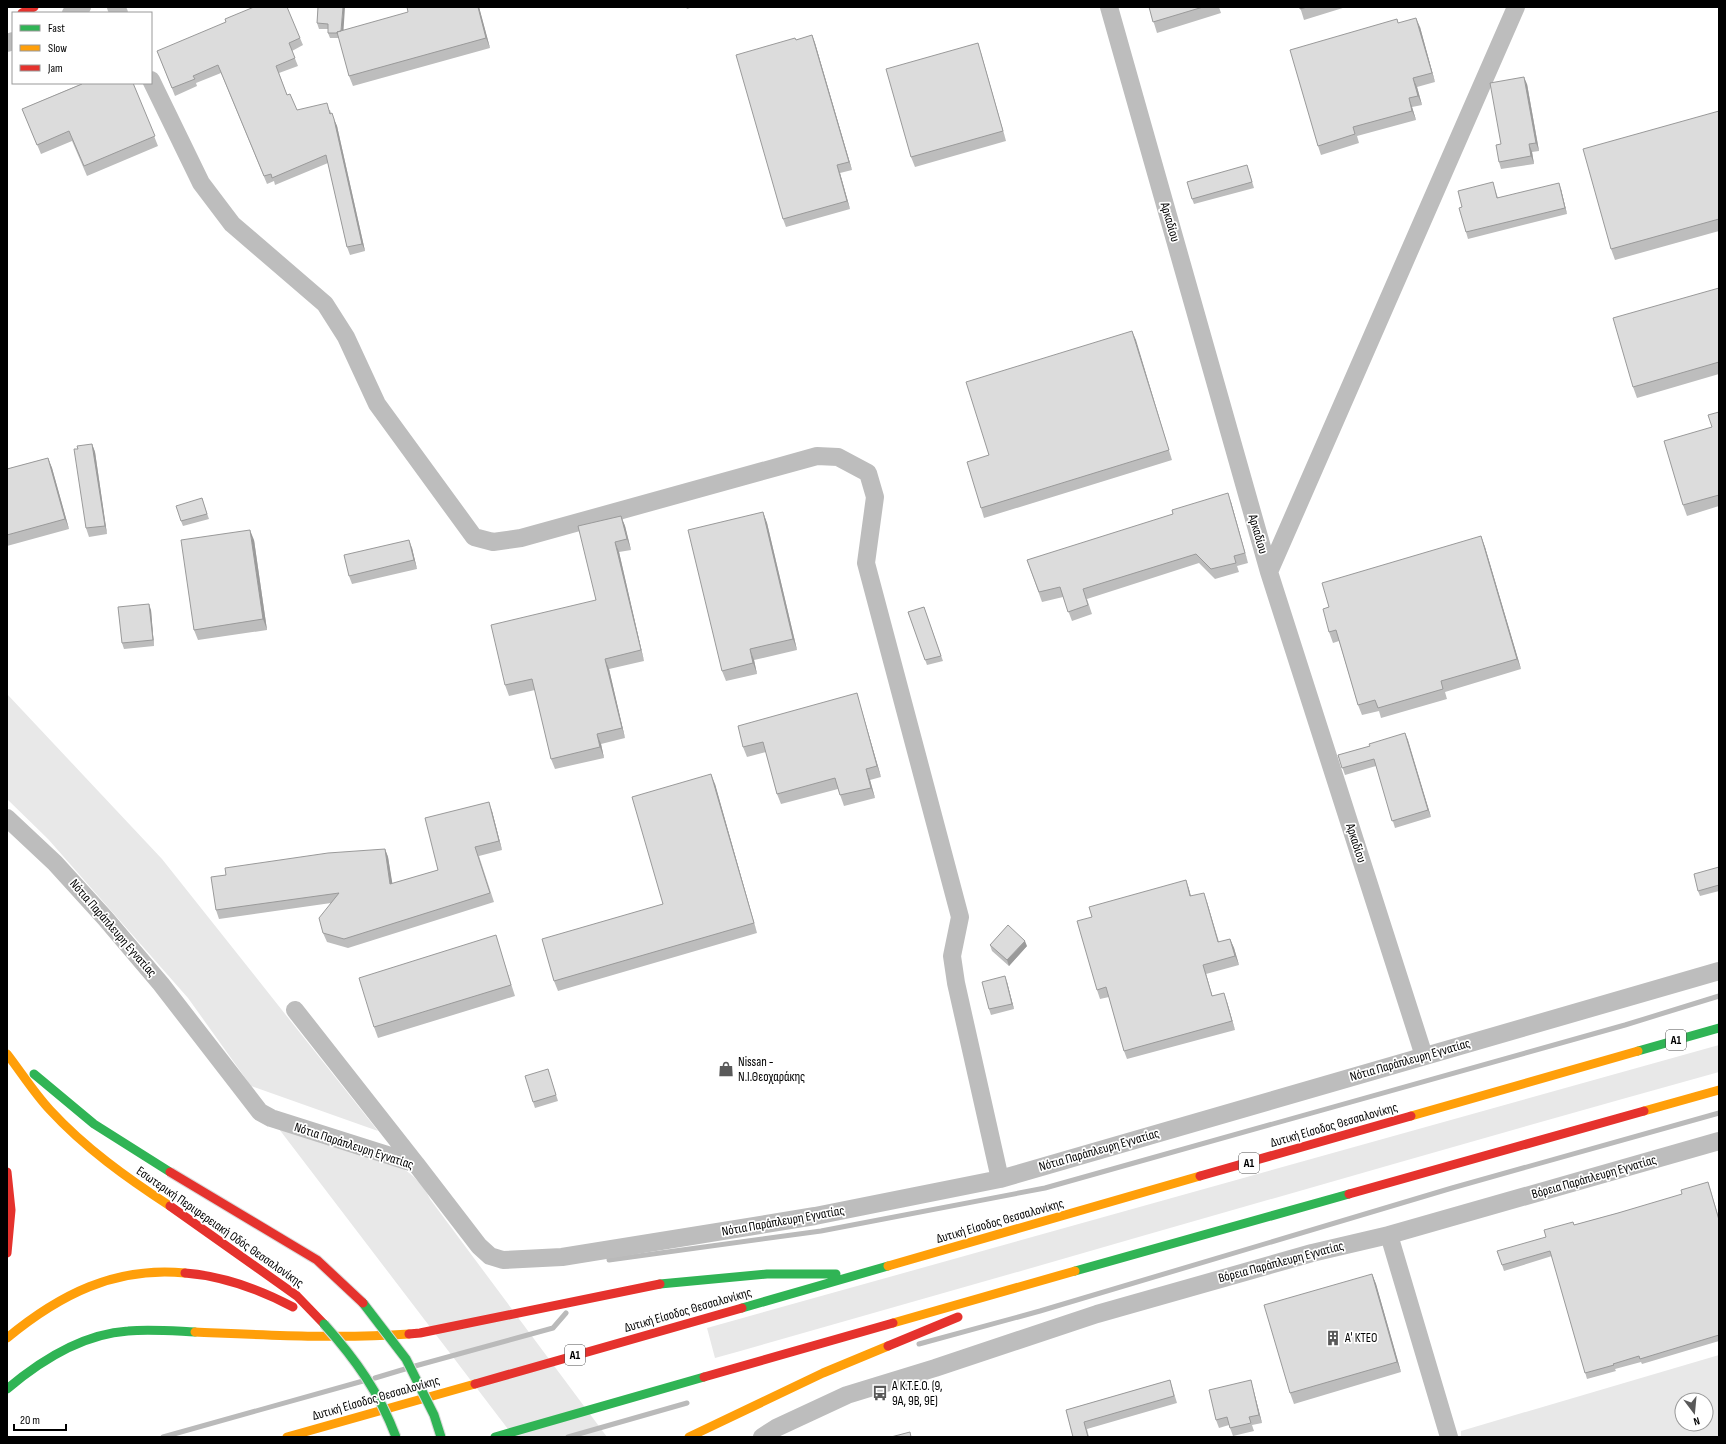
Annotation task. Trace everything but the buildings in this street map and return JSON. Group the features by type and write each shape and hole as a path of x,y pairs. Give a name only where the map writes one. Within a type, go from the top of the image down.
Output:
{"main road":[{"path":"24,12 34,7"},
{"name":"Δυτική Είσοδος Θεσσαλονίκης","path":"287,1437 1719,1028"},
{"path":"7,1053 94,1124 170,1172 317,1260 363,1303 406,1359 434,1415 441,1437"},
{"name":"Εσωτερική Περιφερειακή Οδός Θεσσαλονίκης","path":"7,1053 49,1109 81,1140 128,1178 192,1221 297,1296 363,1368 381,1400 396,1437"},
{"path":"495,1437 1053,1277 1719,1090"},
{"path":"7,1172 11,1210 7,1253"},
{"path":"7,1338 23,1325 57,1302 99,1283 130,1275 162,1272 214,1276 250,1286 276,1297 324,1324"},
{"path":"7,1389 18,1379 78,1345 101,1337 127,1332 151,1330 305,1337 371,1337 420,1333 668,1282 767,1274 863,1273"},
{"path":"982,1307 1053,1277"},
{"path":"688,1437 823,1373 967,1313"}],"street":[{"path":"73,12 82,7"},
{"name":"Αρκαδίου","path":"1109,7 1269,572 1424,1056"},
{"path":"1269,572 1516,7"},
{"path":"152,82 201,183 232,224 325,304 346,337 377,404 474,537 493,542 521,538 817,456 838,456 868,473 875,497 866,563 960,917 952,956 956,983 1000,1179"},
{"name":"Νότια Παράπλευρη Εγνατίας","path":"7,818 55,863 162,984 260,1112 271,1118 416,1164 484,1251 496,1259 511,1261 562,1258 807,1218 1000,1179 1719,971"},
{"path":"295,1010 416,1164"},
{"name":"Βόρεια Παράπλευρη Εγνατίας","path":"762,1437 776,1428 847,1395 935,1368 1097,1314 1312,1253 1389,1235 1719,1141"},
{"path":"1389,1235 1449,1437"}],"shaded area":[{"path":"7,694 162,859 378,1131 251,1086 188,998 48,839 7,799"},
{"path":"1719,1045 1719,1072 715,1358 707,1328"},
{"path":"279,1129 393,1162 419,1182 430,1199 607,1437 514,1437"},
{"path":"1719,1355 1719,1437 1461,1437 1461,1431"}],"waterway":[{"path":"609,1260 821,1231 1045,1188 1625,1025 1719,996"},
{"path":"919,1344 1040,1311 1452,1188 1719,1113"},
{"path":"415,1366 553,1328 566,1313"},
{"path":"375,1378 405,1369"},
{"path":"163,1437 363,1381"},
{"path":"568,1437 687,1403"}],"traffic: fast":[{"path":"1638,1051 1719,1028"},
{"path":"34,1074 94,1124 170,1172"},
{"path":"1075,1271 1349,1194"},
{"path":"742,1308 888,1266"},
{"path":"660,1284 767,1274 836,1274"},
{"path":"363,1303 406,1359 434,1415 441,1437"},
{"path":"324,1324 366,1377 382,1405 396,1437"},
{"path":"7,1389 48,1359 79,1343 95,1337 111,1333 136,1330 195,1332"},
{"path":"495,1437 704,1377"}],"traffic: slow":[{"path":"1411,1116 1638,1051"},
{"path":"7,1054 33,1090 63,1124 107,1162 170,1206"},
{"path":"1644,1111 1719,1090"},
{"path":"888,1266 1200,1176"},
{"path":"893,1323 1075,1271"},
{"path":"7,1338 47,1309 89,1287 112,1279 135,1274 159,1272 185,1273"},
{"path":"195,1332 329,1336 409,1334"},
{"path":"689,1437 823,1373 888,1346"},
{"path":"287,1437 475,1384"}],"traffic: jam":[{"path":"24,12 34,7"},
{"path":"1349,1194 1644,1111"},
{"path":"1200,1176 1411,1116"},
{"path":"7,1172 11,1210 7,1253"},
{"path":"170,1172 317,1260 363,1303"},
{"path":"170,1206 297,1296 324,1324"},
{"path":"185,1273 213,1277 240,1284 293,1307"},
{"path":"409,1334 660,1284"},
{"path":"475,1384 742,1308"},
{"path":"888,1346 958,1317"},
{"path":"704,1377 893,1323"}],"place":[{"name":"Nissan - Ν.Ι.Θεοχαράκης","path":"726,1069"},
{"name":"Α' ΚΤΕΟ","path":"1333,1338"},
{"name":"Α Κ.Τ.Ε.Ο. (9, 9Α, 9Β, 9Ε)","path":"880,1393"}]}
